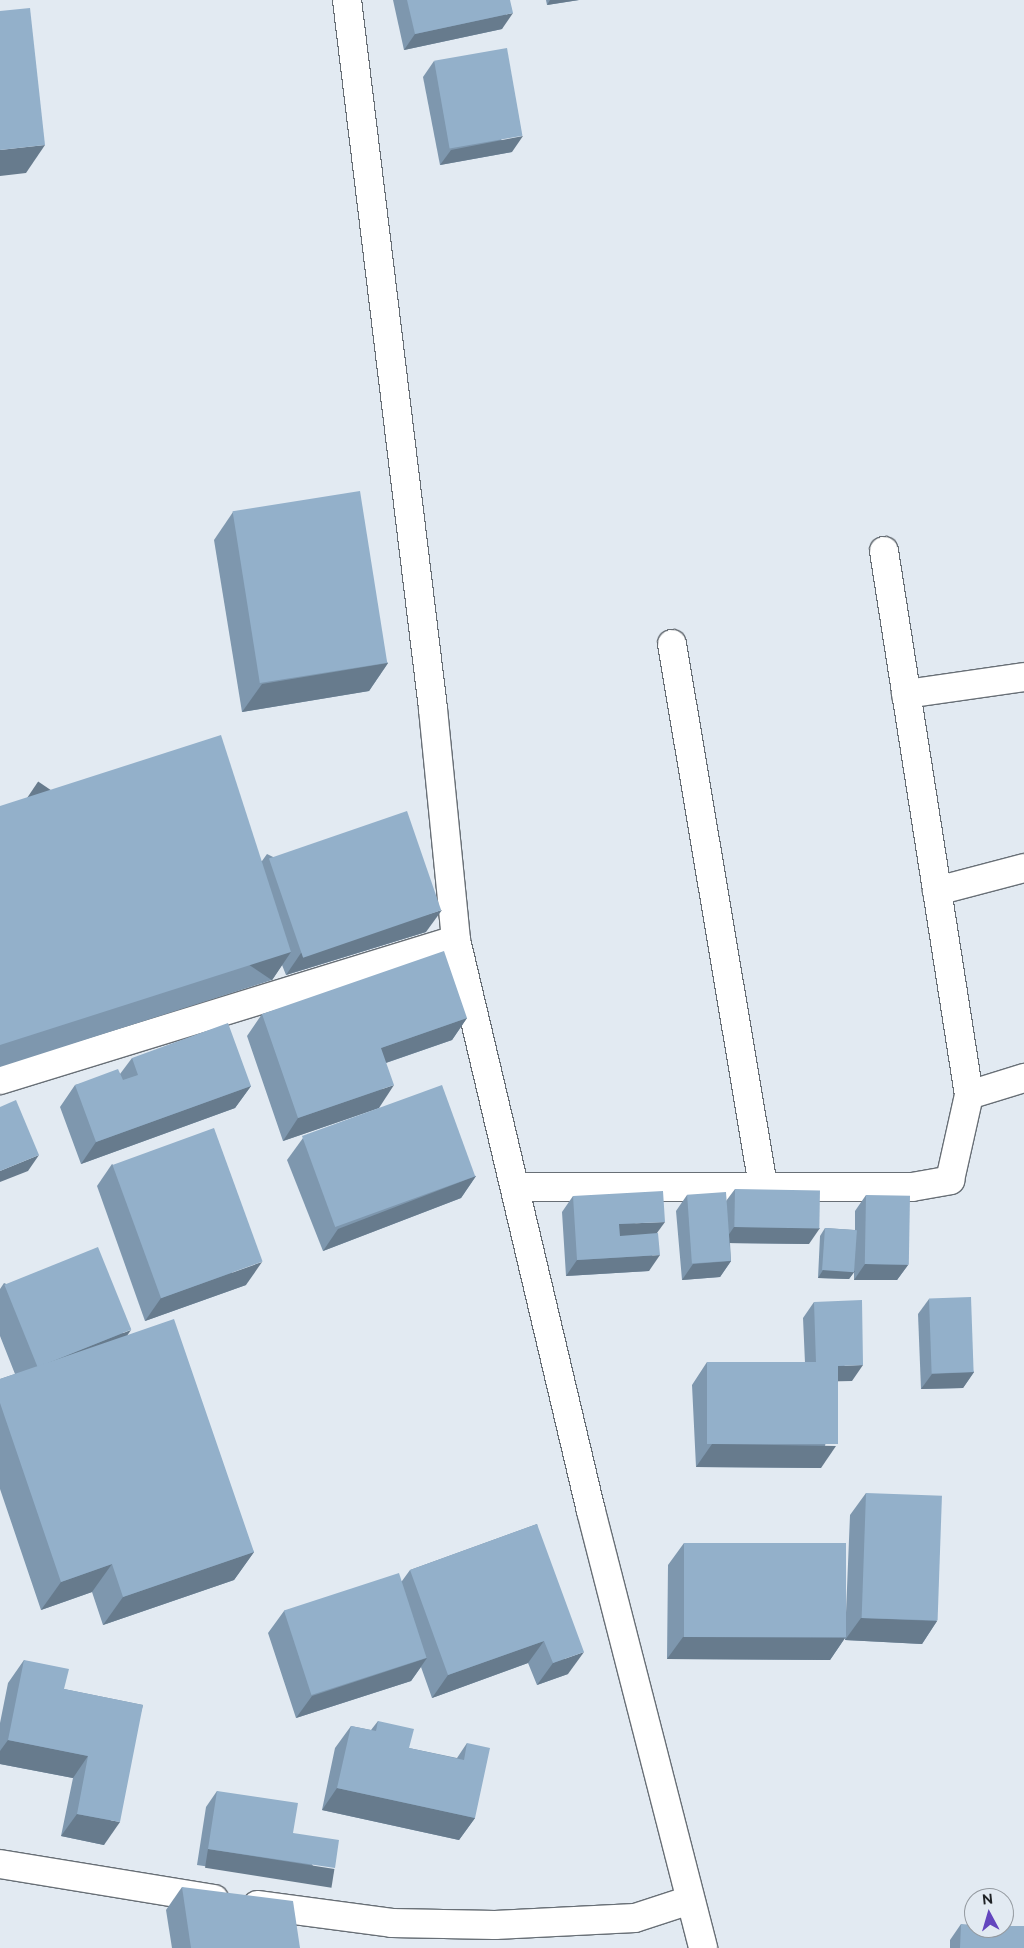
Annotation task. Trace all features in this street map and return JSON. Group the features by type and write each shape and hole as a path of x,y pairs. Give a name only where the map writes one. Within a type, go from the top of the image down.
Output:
{"street":[{"path":"347,0 432,700 456,940 703,1948"},
{"path":"515,1187 912,1186 950,1180 969,1095 884,551"},
{"path":"672,644 763,1186"},
{"path":"906,694 1024,677"},
{"path":"937,891 1024,868"},
{"path":"0,1080 456,940"},
{"path":"969,1095 1024,1078"},
{"path":"0,1864 392,1923 590,1923 635,1918 690,1900"}],"building":[{"path":"407,0 510,0 513,13 415,34"},
{"path":"30,8 45,145 0,150 0,11"},
{"path":"507,48 522,136 450,148 434,61"},
{"path":"360,491 387,663 260,683 233,511"},
{"path":"221,735 291,952 0,1045 0,806"},
{"path":"407,811 441,910 303,958 269,859"},
{"path":"444,951 467,1018 381,1048 394,1085 298,1118 262,1014"},
{"path":"228,1023 251,1086 96,1142 75,1085 118,1069 123,1080 138,1075 132,1058"},
{"path":"442,1085 475,1176 335,1227 302,1136"},
{"path":"16,1100 39,1155 0,1171 0,1107"},
{"path":"214,1128 263,1261 161,1298 113,1165"},
{"path":"735,1189 820,1190 819,1228 734,1227"},
{"path":"663,1191 665,1222 619,1224 620,1236 658,1233 660,1255 577,1260 573,1196"},
{"path":"726,1192 731,1261 692,1264 687,1195"},
{"path":"866,1195 910,1196 909,1265 865,1264"},
{"path":"825,1228 857,1230 854,1272 822,1270"},
{"path":"98,1247 131,1330 38,1367 4,1285"},
{"path":"971,1297 974,1372 932,1373 929,1298"},
{"path":"862,1300 863,1365 838,1366 838,1363 816,1363 814,1302"},
{"path":"174,1319 254,1552 123,1597 112,1564 61,1582 0,1403 0,1379"},
{"path":"707,1362 838,1362 838,1444 707,1444"},
{"path":"866,1493 942,1496 938,1621 862,1618"},
{"path":"537,1524 584,1652 553,1663 544,1641 448,1675 410,1570"},
{"path":"684,1543 846,1543 846,1637 684,1637"},
{"path":"399,1573 427,1658 311,1695 284,1610"},
{"path":"24,1660 69,1669 64,1689 143,1705 120,1822 77,1814 88,1756 8,1740"},
{"path":"378,1721 414,1729 409,1748 464,1760 467,1743 490,1748 475,1818 337,1788 351,1726 376,1731"},
{"path":"217,1791 298,1803 293,1833 339,1840 335,1868 208,1849"},
{"path":"182,1887 293,1901 300,1948 191,1948"},
{"path":"961,1924 964,1924 964,1938 1014,1938 1014,1926 1024,1926 1024,1948 960,1948"}]}
